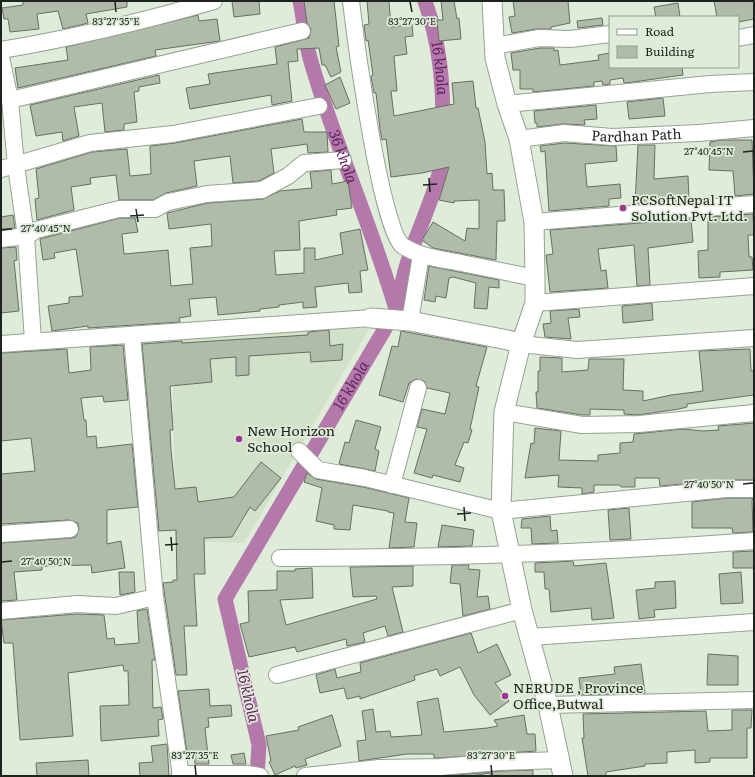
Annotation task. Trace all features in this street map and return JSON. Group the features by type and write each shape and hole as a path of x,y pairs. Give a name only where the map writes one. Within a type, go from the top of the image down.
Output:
{"street":[{"path":"1,50 52,42 130,24 214,1"},
{"path":"351,1 358,57 376,159 390,219 402,245 421,255 535,278"},
{"path":"305,776 379,768 440,767 499,762 561,768 548,705 522,610 501,511 504,412 521,344 534,303 535,278 534,222 519,140 507,104 495,58 492,1"},
{"path":"10,100 302,31"},
{"path":"494,46 538,38 570,39 609,34"},
{"path":"739,38 754,35"},
{"path":"1,57 10,100 9,168 26,236 33,341"},
{"path":"507,104 710,84 754,82"},
{"path":"9,168 90,143 173,134 319,106"},
{"name":"Pardhan Path","path":"519,140 564,133 612,137 754,128"},
{"path":"1,239 26,236 36,230 119,209 156,209 168,202 207,194 262,190 288,176 304,163 343,160"},
{"path":"534,222 754,204"},
{"path":"405,320 421,255"},
{"path":"534,303 754,286"},
{"path":"1,344 371,318 405,320 508,340 521,344 577,350 754,338"},
{"path":"132,335 155,597 181,775 255,775"},
{"path":"392,485 418,388"},
{"path":"504,412 582,425 639,424 754,413"},
{"path":"299,451 318,470 365,478 501,511 727,490 754,489"},
{"path":"1,534 70,529"},
{"path":"280,558 378,558 682,546 754,541"},
{"path":"1,611 77,604 116,606 155,597"},
{"path":"277,675 522,610"},
{"path":"530,637 754,622"},
{"path":"548,705 754,700"}],"shaded area":[{"name":"New Horizon School","path":"372,324 244,543 175,541 172,337"}],"building":[{"path":"23,1 127,1 127,7 86,14 88,23 63,29 58,11 37,14 39,29 10,32 8,19 4,19 2,8 23,5"},
{"path":"232,1 259,1 260,14 234,17"},
{"path":"304,1 334,1 339,46 336,47 341,72 331,77 325,65 322,65 319,48 297,49 298,61 288,62 292,101 272,105 271,95 190,109 186,88 210,84 208,74 277,64 275,47 309,38 311,29 307,23"},
{"path":"367,1 389,1 391,27 412,24 413,36 405,37 407,54 394,56 397,91 391,91 394,116 454,104 452,83 473,81 476,108 478,108 485,142 487,174 492,173 493,190 504,190 505,221 497,221 496,260 433,248 422,240 433,222 465,241 467,228 479,229 479,200 454,201 454,203 439,200 449,167 422,173 391,177 386,139 382,140 376,93 374,93 371,76 373,75 368,40 366,41 364,25 369,24"},
{"path":"441,1 454,1 457,19 459,18 461,39 439,41 437,20 443,20"},
{"path":"513,1 568,1 570,23 551,27 551,29 537,29 512,33 509,17 515,16"},
{"path":"714,1 754,1 754,19 739,22 739,16 717,16"},
{"path":"678,3 680,16 656,16 654,7"},
{"path":"198,15 199,21 217,19 220,41 155,50 156,56 18,88 15,68 68,60 66,47"},
{"path":"602,18 603,25 578,28 577,21"},
{"path":"540,48 554,48 554,51 558,50 560,65 599,60 598,55 609,53 609,68 682,68 683,75 626,83 624,83 623,78 610,80 610,84 603,85 602,81 594,82 594,86 533,92 533,89 520,89 520,70 513,70 511,53"},
{"path":"159,75 160,83 139,87 139,91 134,92 137,122 124,124 124,130 105,132 102,103 74,107 79,136 63,141 62,132 36,136 30,105"},
{"path":"340,77 350,103 336,109 325,85"},
{"path":"663,98 665,116 629,119 627,102"},
{"path":"596,105 597,119 584,120 585,125 563,124 537,127 537,123 535,123 534,111"},
{"path":"302,119 304,132 327,132 328,152 308,153 307,144 271,149 274,173 259,181 233,183 230,156 194,161 197,186 166,193 153,200 119,200 116,175 90,178 91,184 71,187 74,210 37,220 35,199 39,198 36,169 92,152 127,149 130,176 151,174 150,146 175,143"},
{"path":"722,140 752,140 754,194 735,196 733,171 709,170 710,142"},
{"path":"564,143 616,146 617,161 585,164 587,187 620,184 621,198 609,199 609,206 549,211 545,151 541,152 540,146"},
{"path":"638,145 655,145 654,179 688,176 689,200 635,204"},
{"path":"331,170 332,184 348,181 352,208 336,210 337,215 299,221 300,250 274,251 276,275 304,273 304,248 315,248 315,260 343,254 340,233 360,229 368,270 360,271 362,292 349,293 348,283 315,287 317,307 303,308 303,302 279,305 279,307 260,309 260,311 218,315 216,297 189,299 191,316 179,318 180,322 88,328 88,326 52,331 48,306 69,303 69,297 83,296 76,249 54,253 55,258 43,260 40,239 120,218 135,218 138,232 122,234 124,254 168,250 171,286 193,284 190,248 212,246 211,224 169,229 167,213 208,203 263,199 280,191 312,188 310,172"},
{"path":"753,214 754,235 748,235 749,257 752,257 753,270 720,272 720,277 699,278 698,251 708,250 708,217"},
{"path":"13,215 15,228 1,229 1,217"},
{"path":"691,219 693,242 648,248 650,285 637,286 634,245 598,249 601,271 606,270 608,288 550,292 546,255 553,254 550,230"},
{"path":"16,247 17,260 14,261 19,311 1,313 1,248"},
{"path":"429,266 499,280 499,288 489,287 487,309 474,308 476,283 453,277 449,278 446,298 436,296 435,302 424,300"},
{"path":"652,303 653,320 623,323 622,306"},
{"path":"579,309 580,317 568,318 571,339 545,337 543,324 551,323 550,311"},
{"path":"329,330 330,346 343,344 342,360 311,362 310,352 249,356 249,375 236,376 236,357 210,359 212,382 170,386 173,430 170,430 175,489 196,487 198,502 234,497 261,462 281,478 255,511 250,507 232,537 204,538 205,574 194,574 197,626 184,626 187,675 176,675 163,583 177,580 176,530 159,531 142,344 308,335 308,332"},
{"path":"401,331 487,347 476,386 479,387 470,429 472,430 468,443 464,442 455,465 464,468 460,482 433,475 432,478 414,473 427,429 417,427 422,409 445,414 450,393 427,388 424,381 416,379 409,383 403,402 379,395 392,346 398,347"},
{"path":"123,345 128,400 104,402 103,396 81,398 84,420 86,420 87,437 96,436 97,448 132,444 138,507 107,510 107,544 121,541 125,568 92,573 91,565 42,566 42,570 14,572 17,600 1,601 1,543 71,538 76,537 79,529 78,523 69,520 1,524 1,474 35,471 31,438 1,441 1,353 67,349 69,373 91,370 90,347"},
{"path":"750,349 751,371 754,371 754,395 687,404 687,407 679,409 638,415 624,414 624,410 590,409 590,415 583,415 537,408 536,392 538,392 540,357 562,358 562,372 588,370 589,359 624,359 623,390 643,391 643,401 671,395 703,391 699,351"},
{"path":"356,420 381,427 375,449 379,451 375,471 339,464 345,442 349,443"},
{"path":"754,423 754,480 726,480 660,486 659,478 635,478 635,487 621,487 620,485 594,485 594,492 582,494 582,488 558,487 559,475 525,478 531,443 534,444 535,428 561,431 559,460 598,461 598,455 620,453 620,443 633,442 634,434 683,429 703,431 719,430 718,426"},
{"path":"307,473 316,479 363,487 409,498 405,522 417,523 414,547 389,548 394,513 388,511 353,505 350,530 334,529 334,525 316,521 322,488 304,482"},
{"path":"727,498 754,498 752,500 753,532 733,533 732,528 692,528 692,502"},
{"path":"629,508 631,539 610,540 608,510"},
{"path":"550,516 551,531 557,530 558,543 532,544 531,528 521,528 522,519"},
{"path":"442,525 474,530 472,546 438,547"},
{"path":"754,551 754,568 733,568 733,552"},
{"path":"573,561 574,566 606,563 614,618 592,620 591,608 551,612 549,589 545,589 544,572 535,572 535,563"},
{"path":"452,565 469,565 468,569 480,570 477,597 488,596 490,609 463,616 460,584 450,583"},
{"path":"413,566 413,586 392,587 403,632 388,636 385,626 363,633 365,642 347,646 346,639 297,652 295,647 249,657 240,624 249,622 248,591 277,590 277,571 295,571 295,569 312,568 313,598 280,600 286,625 377,599 376,596 353,597 350,567"},
{"path":"119,572 134,572 135,592 120,595"},
{"path":"741,572 743,603 721,604 719,574"},
{"path":"675,581 676,608 654,610 655,617 639,619 636,590 655,588 655,582"},
{"path":"147,609 155,660 152,660 153,708 161,707 163,719 158,720 159,736 101,741 100,706 129,705 128,671 124,671 123,665 68,673 73,736 20,740 13,643 4,643 1,620 77,614 104,615 107,639 114,638 115,645 139,643 137,611"},
{"path":"471,633 478,653 497,644 511,675 495,683 509,701 490,715 474,695 460,667 440,676 437,669 414,676 415,680 360,699 360,696 347,699 344,688 320,693 316,675 335,669 337,678 361,672 360,663"},
{"path":"708,654 738,656 738,685 707,685"},
{"path":"641,664 645,693 581,695 579,678 615,674 614,667"},
{"path":"209,689 210,706 231,705 232,716 208,718 209,727 205,728 209,764 195,764 194,752 187,753 178,691"},
{"path":"438,698 444,732 498,726 494,720 524,715 527,734 535,734 536,751 440,758 434,758 434,754 407,754 359,761 357,741 366,740 362,711 373,709 376,732 390,731 391,737 422,735 417,702"},
{"path":"732,710 752,710 751,728 747,728 747,758 710,758 710,762 695,763 695,750 667,752 667,763 645,764 645,766 606,772 606,776 588,776 582,738 584,738 583,714 706,711 708,731 732,730"},
{"path":"332,715 341,746 305,759 307,765 296,768 295,766 275,775 269,762 271,761 266,736 299,730 298,727"},
{"path":"167,744 169,776 140,776 139,763 153,762 151,746"},
{"path":"244,753 246,764 233,764 231,755"},
{"path":"88,760 89,776 37,776 36,763"},
{"path":"533,770 533,776 490,776 490,773 471,776 446,776 500,771"}],"waterway":[{"name":"36 khola","path":"300,1 308,51 320,90 396,309"},
{"name":"16 khola","path":"425,1 434,32 440,63 443,127"},
{"name":"16 khola","path":"257,776 259,745 225,599 396,310 407,264 435,189 442,161 443,149"}],"place":[{"name":"PCSoftNepal IT Solution Pvt. Ltd.","path":"623,208"},
{"name":"New Horizon School","path":"239,439"},
{"name":"NERUDE , Province Office,Butwal","path":"505,696"}]}
